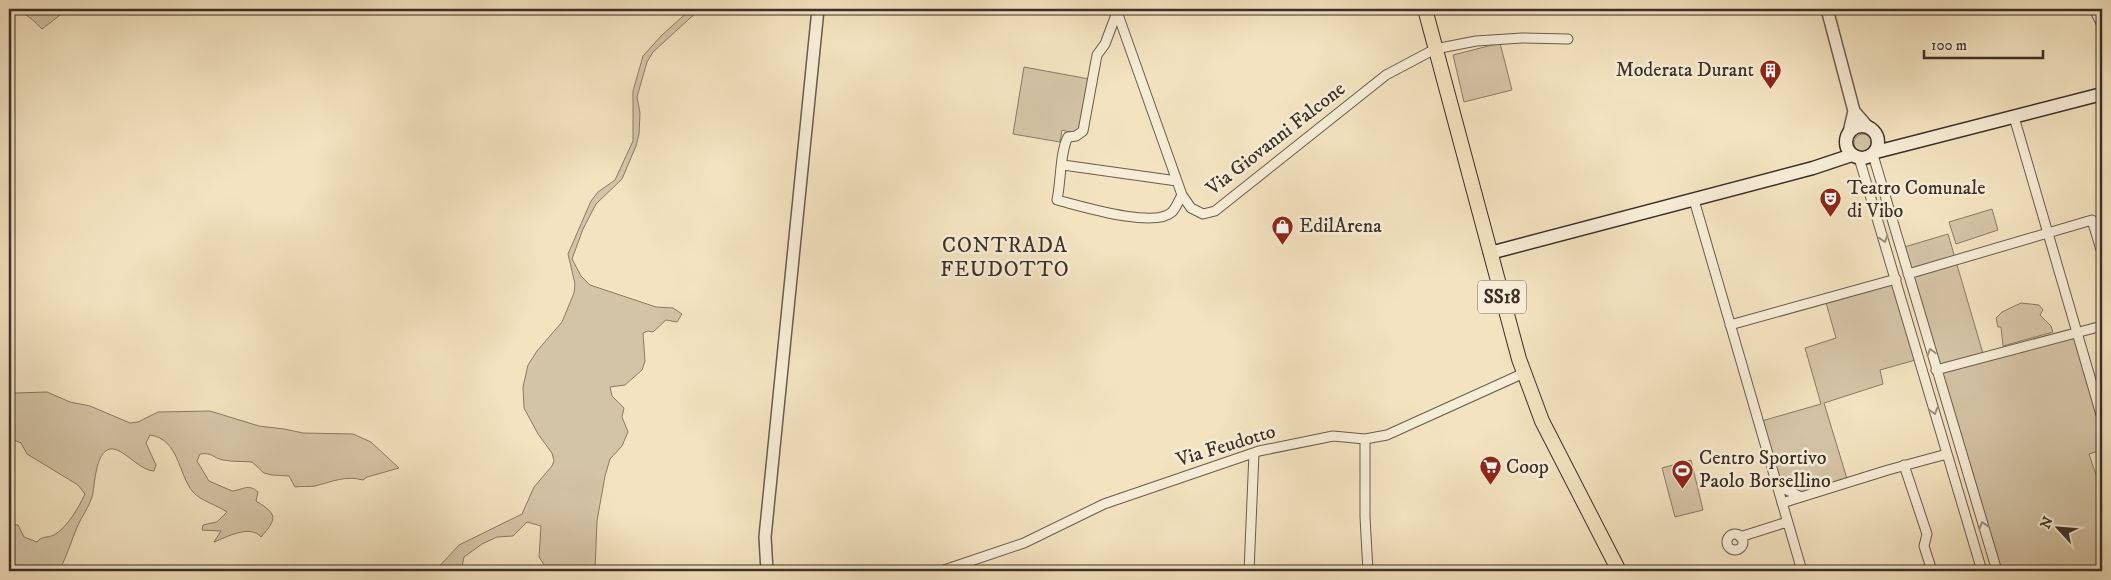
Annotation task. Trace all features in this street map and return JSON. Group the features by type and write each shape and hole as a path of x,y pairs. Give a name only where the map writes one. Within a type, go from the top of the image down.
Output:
{"main road":[{"name":"SS18","path":"1425,9 1524,373 1542,421 1619,571"},
{"path":"1490,253 1551,235 1694,200 1780,175 1874,153 2102,94"},
{"path":"1814,168 1836,154 1848,136 1857,127 1871,129 1893,140 1914,142"},
{"path":"1871,129 1879,142 1874,153"},
{"path":"1848,136 1848,149 1856,157"}],"street":[{"path":"767,571 765,537 818,9"},
{"path":"1827,9 1854,111 1848,136"},
{"path":"2094,9 2102,25"},
{"path":"1116,11 1104,44 1097,55 1083,131 1076,136 1068,137 1063,146 1063,165 1057,200 1105,212 1152,219 1172,212 1182,195"},
{"name":"Via Giovanni Falcone","path":"1116,11 1182,195 1192,208 1203,214 1215,211 1386,75 1435,48"},
{"path":"1435,48 1476,41 1522,38 1568,39"},
{"path":"1854,111 1871,129"},
{"path":"2014,117 2102,418"},
{"path":"1874,153 1936,370 1997,571"},
{"path":"1856,157 1896,279 1982,571"},
{"path":"1063,165 1177,180"},
{"path":"1694,200 1802,571"},
{"path":"1908,274 2092,220 2102,254"},
{"path":"1730,325 1896,279"},
{"path":"1936,370 2102,326"},
{"name":"Via Feudotto","path":"941,571 1024,543 1104,504 1254,453 1333,436 1365,438 1387,435 1524,373"},
{"path":"1365,438 1365,517 1368,571"},
{"path":"1249,571 1254,453"},
{"path":"1782,503 1904,465 1947,454"},
{"path":"1904,465 1926,534 1924,546 1932,571"},
{"path":"1777,485 1801,497"},
{"path":"1740,537 1787,522"},
{"path":"1771,527 1792,538"}],"shaded area":[{"path":"9,9 68,9 42,29 27,16 19,12 9,12"},
{"path":"691,9 700,9 653,52 647,62 637,97 640,113 639,134 636,146 622,179 596,204 583,229 572,259 581,276 590,285 656,307 673,308 682,314 677,322 666,320 653,332 643,333 645,361 642,370 625,385 610,387 612,396 624,408 622,417 628,432 622,446 610,459 605,476 597,521 595,571 548,571 539,557 541,526 527,522 513,536 497,537 482,544 464,557 461,571 435,571 459,545 522,514 534,487 552,466 554,461 552,453 538,434 524,408 523,387 528,365 537,351 562,322 574,293 575,284 568,254 591,201 598,192 615,180 633,141 633,91 643,56 662,35"},
{"path":"1500,43 1512,90 1464,102 1453,55"},
{"path":"1024,67 1089,79 1079,130 1073,133 1062,130 1060,142 1013,134"},
{"path":"1863,134 1869,137 1872,143 1869,149 1863,152 1857,149 1854,143 1857,137"},
{"path":"1992,209 1998,230 1956,244 1949,222"},
{"path":"1948,234 1984,357 2076,332 2102,418 2102,450 2089,454 2097,478 2102,477 2102,571 1997,571 1901,248"},
{"path":"1896,279 1919,359 1880,370 1883,384 1824,403 1848,482 1801,497 1777,485 1758,422 1821,404 1805,348 1836,338 1825,299"},
{"path":"2021,303 2039,305 2043,310 2040,315 2051,326 2053,332 2003,346 2001,327 1998,327 1996,318 2002,312"},
{"path":"9,391 16,393 47,392 70,402 90,406 130,423 138,422 158,412 210,411 259,426 303,433 353,434 371,442 399,468 367,477 363,480 351,478 315,486 295,487 289,476 264,473 252,462 227,461 210,454 200,454 197,461 209,481 232,491 248,487 254,489 258,492 256,501 268,509 273,517 270,525 261,537 256,533 245,532 214,542 221,531 202,530 203,525 217,522 227,512 200,498 193,492 188,485 177,458 167,443 160,438 150,435 146,443 156,465 154,471 142,467 115,449 105,451 101,456 96,470 91,501 78,525 59,571 9,571 9,524 18,525 24,537 37,542 59,532 76,511 85,494 78,485 27,454 21,443 9,438"},
{"name":"Centro Sportivo Paolo Borsellino","path":"1691,460 1703,510 1675,517 1662,468"}],"place":[{"name":"Moderata Durant","path":"1770,89"},
{"name":"Teatro Comunale di Vibo","path":"1831,218"},
{"name":"EdilArena","path":"1283,245"},
{"name":"Coop","path":"1490,486"},
{"name":"Centro Sportivo Paolo Borsellino","path":"1683,489"}],"district":[{"name":"CONTRADA FEUDOTTO","path":"1005,258"}]}
